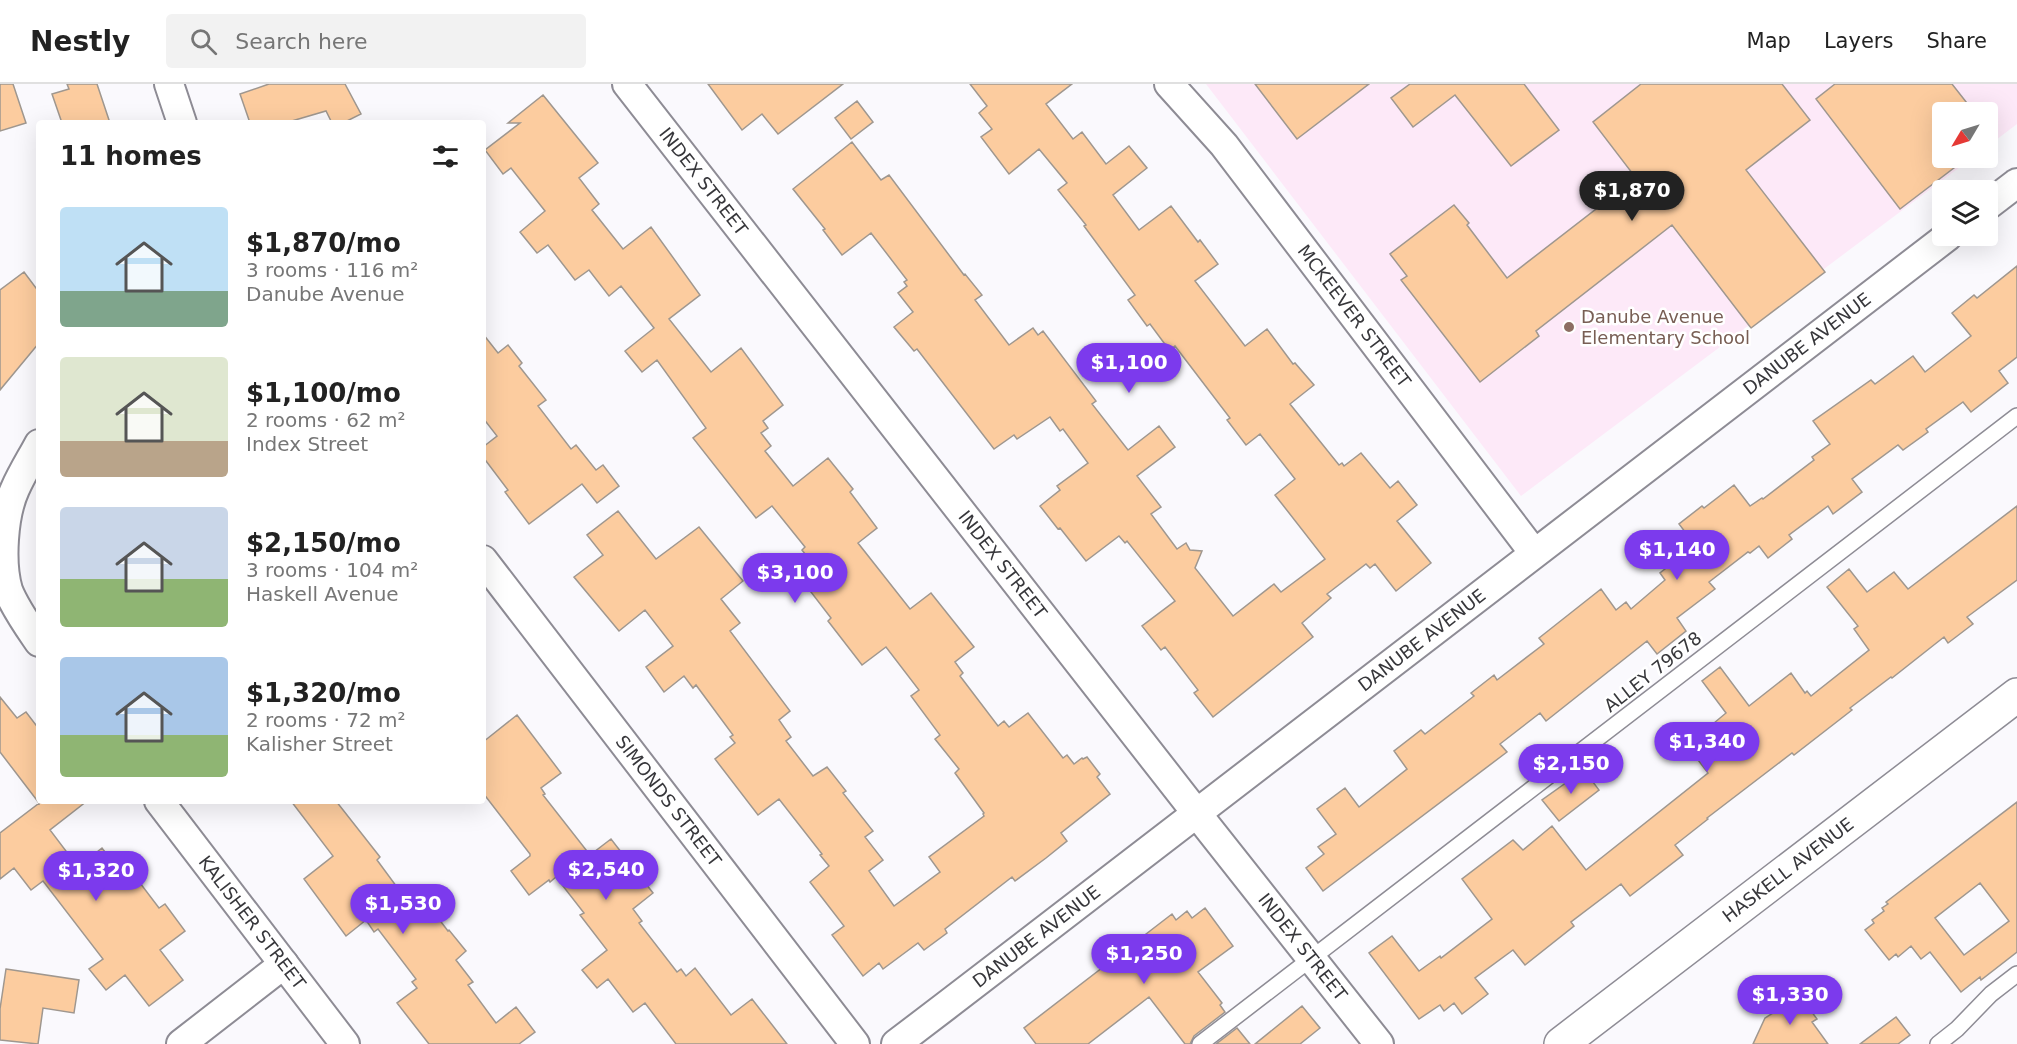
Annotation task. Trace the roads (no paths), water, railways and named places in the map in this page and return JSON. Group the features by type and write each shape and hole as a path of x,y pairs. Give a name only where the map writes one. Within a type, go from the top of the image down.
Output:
{"main road":[{"name":"HASKELL AVENUE","path":"1561,1044 2017,695"}],"street":[{"path":"169,84 181,120"},
{"name":"INDEX STREET","path":"627,84 1379,1044"},
{"name":"MCKEEVER STREET","path":"1169,84 1224,145 1534,553"},
{"path":"1998,197 2017,183"},
{"name":"DANUBE AVENUE","path":"896,1044 1198,815 1534,553 1935,246"},
{"path":"36,450 14,491 6,517 3,549 4,593 36,638"},
{"name":"SIMONDS STREET","path":"486,564 855,1044"},
{"name":"KALISHER STREET","path":"161,804 345,1044"},
{"path":"180,1044 284,964"}],"lane":[{"name":"ALLEY 79678","path":"1200,1044 2017,416"},
{"path":"1938,1044 1957,1029 1991,994 2017,974"}],"place":[{"name":"Danube Avenue Elementary School","path":"1569,327"}]}
